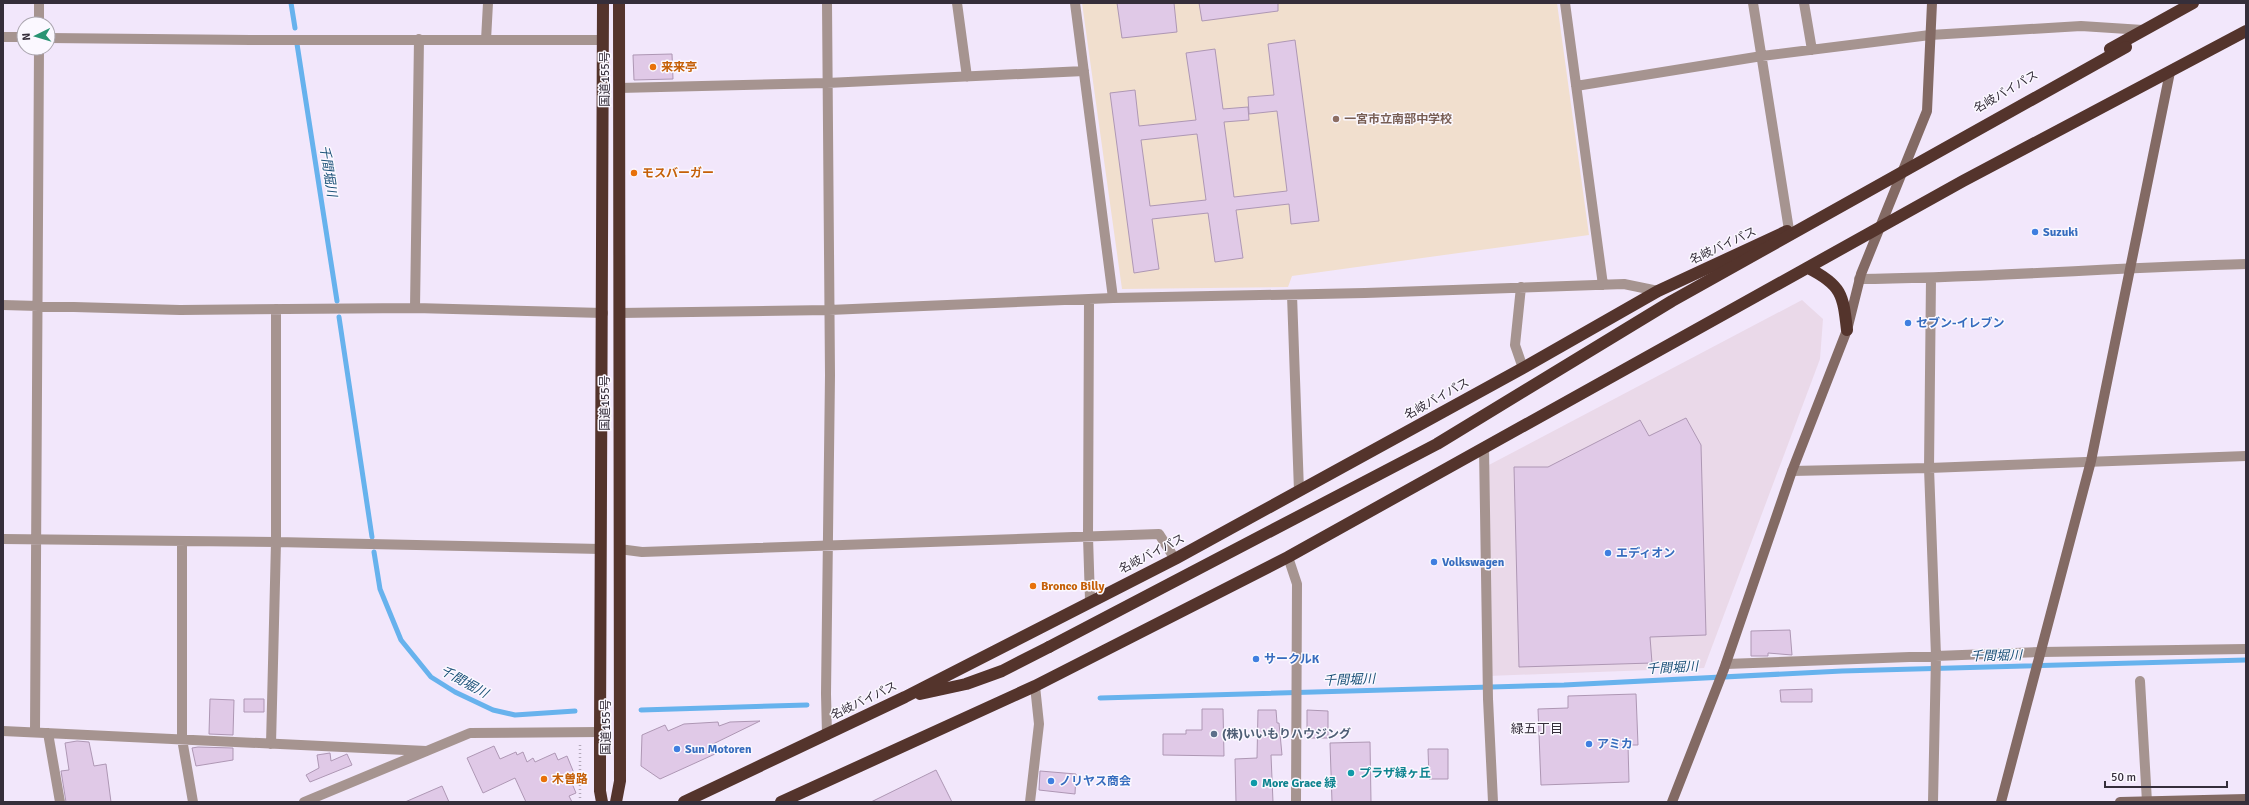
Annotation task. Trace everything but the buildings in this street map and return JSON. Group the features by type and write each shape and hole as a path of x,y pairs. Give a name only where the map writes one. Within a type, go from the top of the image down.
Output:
{"highway":[{"name":"国道155号","path":"602,802 600,791 600,732 602,549 603,3"},
{"name":"国道155号","path":"616,802 620,781 619,3"},
{"path":"905,697 966,684 1002,671 1437,444 1672,301 2126,47 2198,3"},
{"name":"名岐バイパス","path":"684,802 905,697 1090,600 1174,559 1523,368 1658,291 1789,230 2188,4"},
{"path":"781,802 1035,686 1288,557 1963,181 2246,31"},
{"path":"1808,268 1824,276 1838,291 1844,301 1847,330"}],"street":[{"path":"39,3 39,16"},
{"path":"486,40 488,3"},
{"path":"827,3 829,310 827,735"},
{"path":"957,3 967,77"},
{"path":"1075,3 1113,298"},
{"path":"1565,3 1603,284"},
{"path":"1753,3 1789,230"},
{"path":"1804,3 1812,50"},
{"path":"1672,802 1725,666 1792,471 1847,330 1859,279 1908,162 1927,111 1932,3"},
{"path":"1576,86 1762,56 1930,35 2081,26 2144,30"},
{"path":"3,37 16,37"},
{"path":"56,38 252,40 603,40"},
{"path":"415,308 419,39"},
{"path":"35,732 38,541 36,306 39,56"},
{"path":"620,88 827,83 1084,71"},
{"path":"2001,802 2091,461 2170,72"},
{"path":"1859,279 1931,278 2130,267 2246,264"},
{"path":"1931,278 1929,468 1936,660 1933,802"},
{"path":"619,313 829,310 1113,298 1292,295 1603,284 1624,284 1658,291"},
{"path":"1521,287 1515,345 1523,368"},
{"path":"1292,295 1300,491"},
{"path":"1089,299 1088,537 1090,600"},
{"path":"3,305 180,310 415,308 602,313"},
{"path":"271,744 276,542 276,309"},
{"path":"1484,448 1488,699 1493,802"},
{"path":"1792,471 1929,468 2246,456"},
{"path":"619,549 642,552 1159,534 1174,559"},
{"path":"3,540 276,542 602,549"},
{"path":"182,542 182,739 193,802"},
{"path":"1288,557 1297,584 1296,802"},
{"path":"1725,666 2246,649"},
{"path":"2140,681 2147,802"},
{"path":"1030,802 1039,724 1035,686"},
{"path":"3,731 426,752"},
{"path":"304,802 470,733 600,732"},
{"path":"48,733 60,802"},
{"path":"2120,802 2246,799"}],"path":[{"path":"580,802 581,732"}],"shaded area":[{"name":"一宮市立南部中学校","path":"1082,3 1557,3 1589,235 1292,276 1288,287 1122,289"},
{"path":"1802,300 1823,319 1820,359 1704,668 1488,676 1485,467"}],"waterway":[{"name":"千間堀川","path":"291,3 295,28"},
{"name":"千間堀川","path":"297,44 337,301"},
{"name":"千間堀川","path":"339,317 372,537"},
{"name":"千間堀川","path":"374,552 380,589 401,640 431,677 455,692 493,710 515,715 575,711"},
{"name":"千間堀川","path":"1100,698 1564,685 1842,671 2246,660"},
{"name":"千間堀川","path":"641,710 807,705"}],"place":[{"name":"来来亭","path":"653,67"},
{"name":"一宮市立南部中学校","path":"1336,119"},
{"name":"モスバーガー","path":"634,173"},
{"name":"Suzuki","path":"2035,232"},
{"name":"セブン-イレブン","path":"1908,323"},
{"name":"エディオン","path":"1608,553"},
{"name":"Volkswagen","path":"1434,562"},
{"name":"Bronco Billy","path":"1033,586"},
{"name":"サークルK","path":"1256,659"},
{"name":"(株)いいもりハウジング","path":"1214,734"},
{"name":"アミカ","path":"1589,744"},
{"name":"Sun Motoren","path":"677,749"},
{"name":"プラザ緑ヶ丘","path":"1351,773"},
{"name":"木曽路","path":"544,779"},
{"name":"ノリヤス商会","path":"1051,781"},
{"name":"More Grace 緑","path":"1254,783"}],"district":[{"name":"緑五丁目","path":"1537,729"}]}
